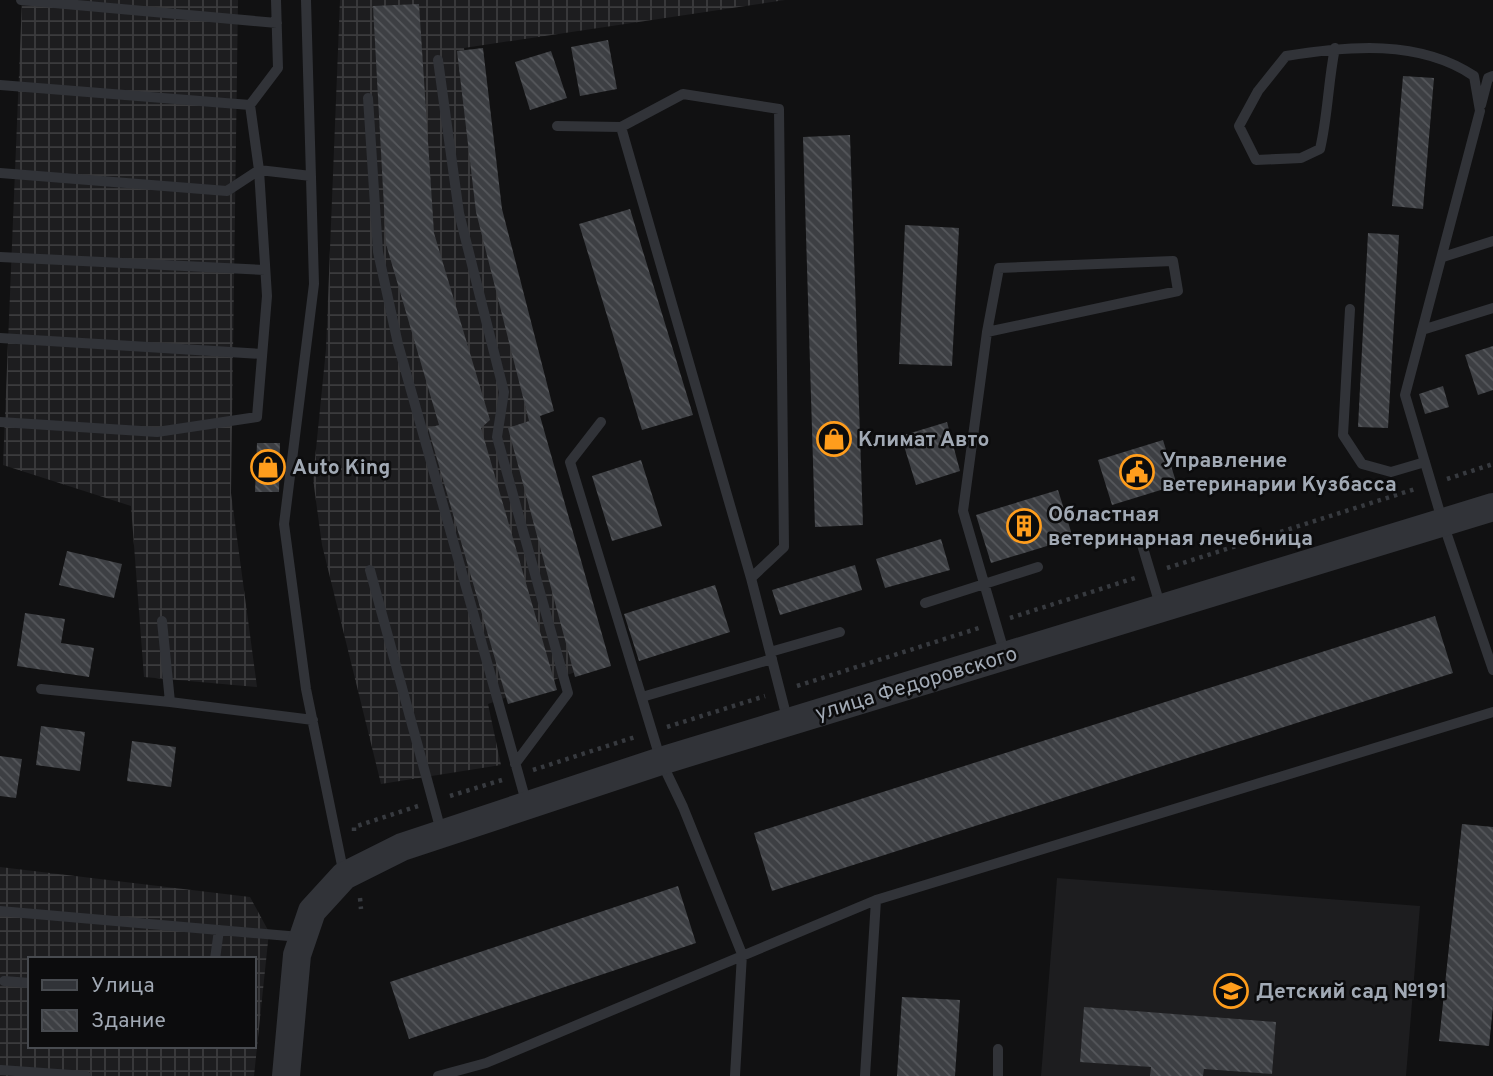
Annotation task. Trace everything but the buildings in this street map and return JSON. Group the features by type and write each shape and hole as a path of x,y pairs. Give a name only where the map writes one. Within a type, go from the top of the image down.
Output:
{"street":[{"name":"улица Федоровского","path":"351,873 402,847 661,761 1493,507"},
{"path":"286,1076 297,955 312,911 351,873"}],"lane":[{"path":"21,0 276,23"},
{"path":"0,422 157,432 257,417 267,296 259,170 250,105 278,68 276,0"},
{"path":"306,0 314,285 284,524 306,689 351,873"},
{"path":"1335,48 1328,81 1327,120 1320,149 1301,158 1256,160 1239,126 1258,91 1286,56 1335,48 1395,48 1454,62 1474,76 1480,111"},
{"path":"438,60 459,213 504,393 497,437 568,693 517,769"},
{"path":"1493,76 1488,78 1405,395 1443,523 1493,670"},
{"path":"0,85 250,105"},
{"path":"557,126 621,128 683,94 779,109 784,547 751,578"},
{"path":"368,98 378,252 398,344 527,805"},
{"path":"621,128 751,578 788,722"},
{"path":"0,173 227,191 259,170 311,176"},
{"path":"1443,257 1493,242"},
{"path":"0,257 265,270"},
{"path":"987,332 1178,291 1172,261 999,268 987,332 963,511 1005,655"},
{"path":"1422,330 1493,308"},
{"path":"1350,309 1343,435 1362,464 1391,472 1425,461"},
{"path":"0,338 262,354"},
{"path":"601,422 570,462 661,761 683,807 742,954 735,1076"},
{"path":"1140,538 1161,608"},
{"path":"925,603 1038,567"},
{"path":"370,570 442,834"},
{"path":"162,621 170,702"},
{"path":"642,697 840,632"},
{"path":"41,689 313,720"},
{"path":"439,1076 486,1063 876,900 1493,712"},
{"path":"865,1076 876,900"},
{"path":"0,911 303,937"},
{"path":"215,957 219,930"},
{"path":"4,981 28,983"},
{"path":"998,1049 998,1076"},
{"path":"485,1076 486,1063"},
{"path":"1,1070 86,1076"}],"path":[{"path":"361,909 351,873 354,827 433,802 517,769 652,732 1493,464"}],"shaded area":[{"path":"22,0 238,0 231,493 257,687 144,677 131,506 3,465"},
{"path":"340,0 785,0 464,48 488,252 589,667 488,704 501,765 381,784 322,545 313,479 326,349"},
{"path":"0,867 250,897 269,932 254,1076 0,1076"},
{"name":"Детский сад №191","path":"1057,878 1420,906 1406,1076 1041,1076"}],"place":[{"name":"Климат Авто","path":"834,439"},
{"name":"Auto King","path":"268,467"},
{"name":"Управление ветеринарии Кузбасса","path":"1137,472"},
{"name":"Областная ветеринарная лечебница","path":"1024,526"},
{"name":"Детский сад №191","path":"1231,991"}]}
